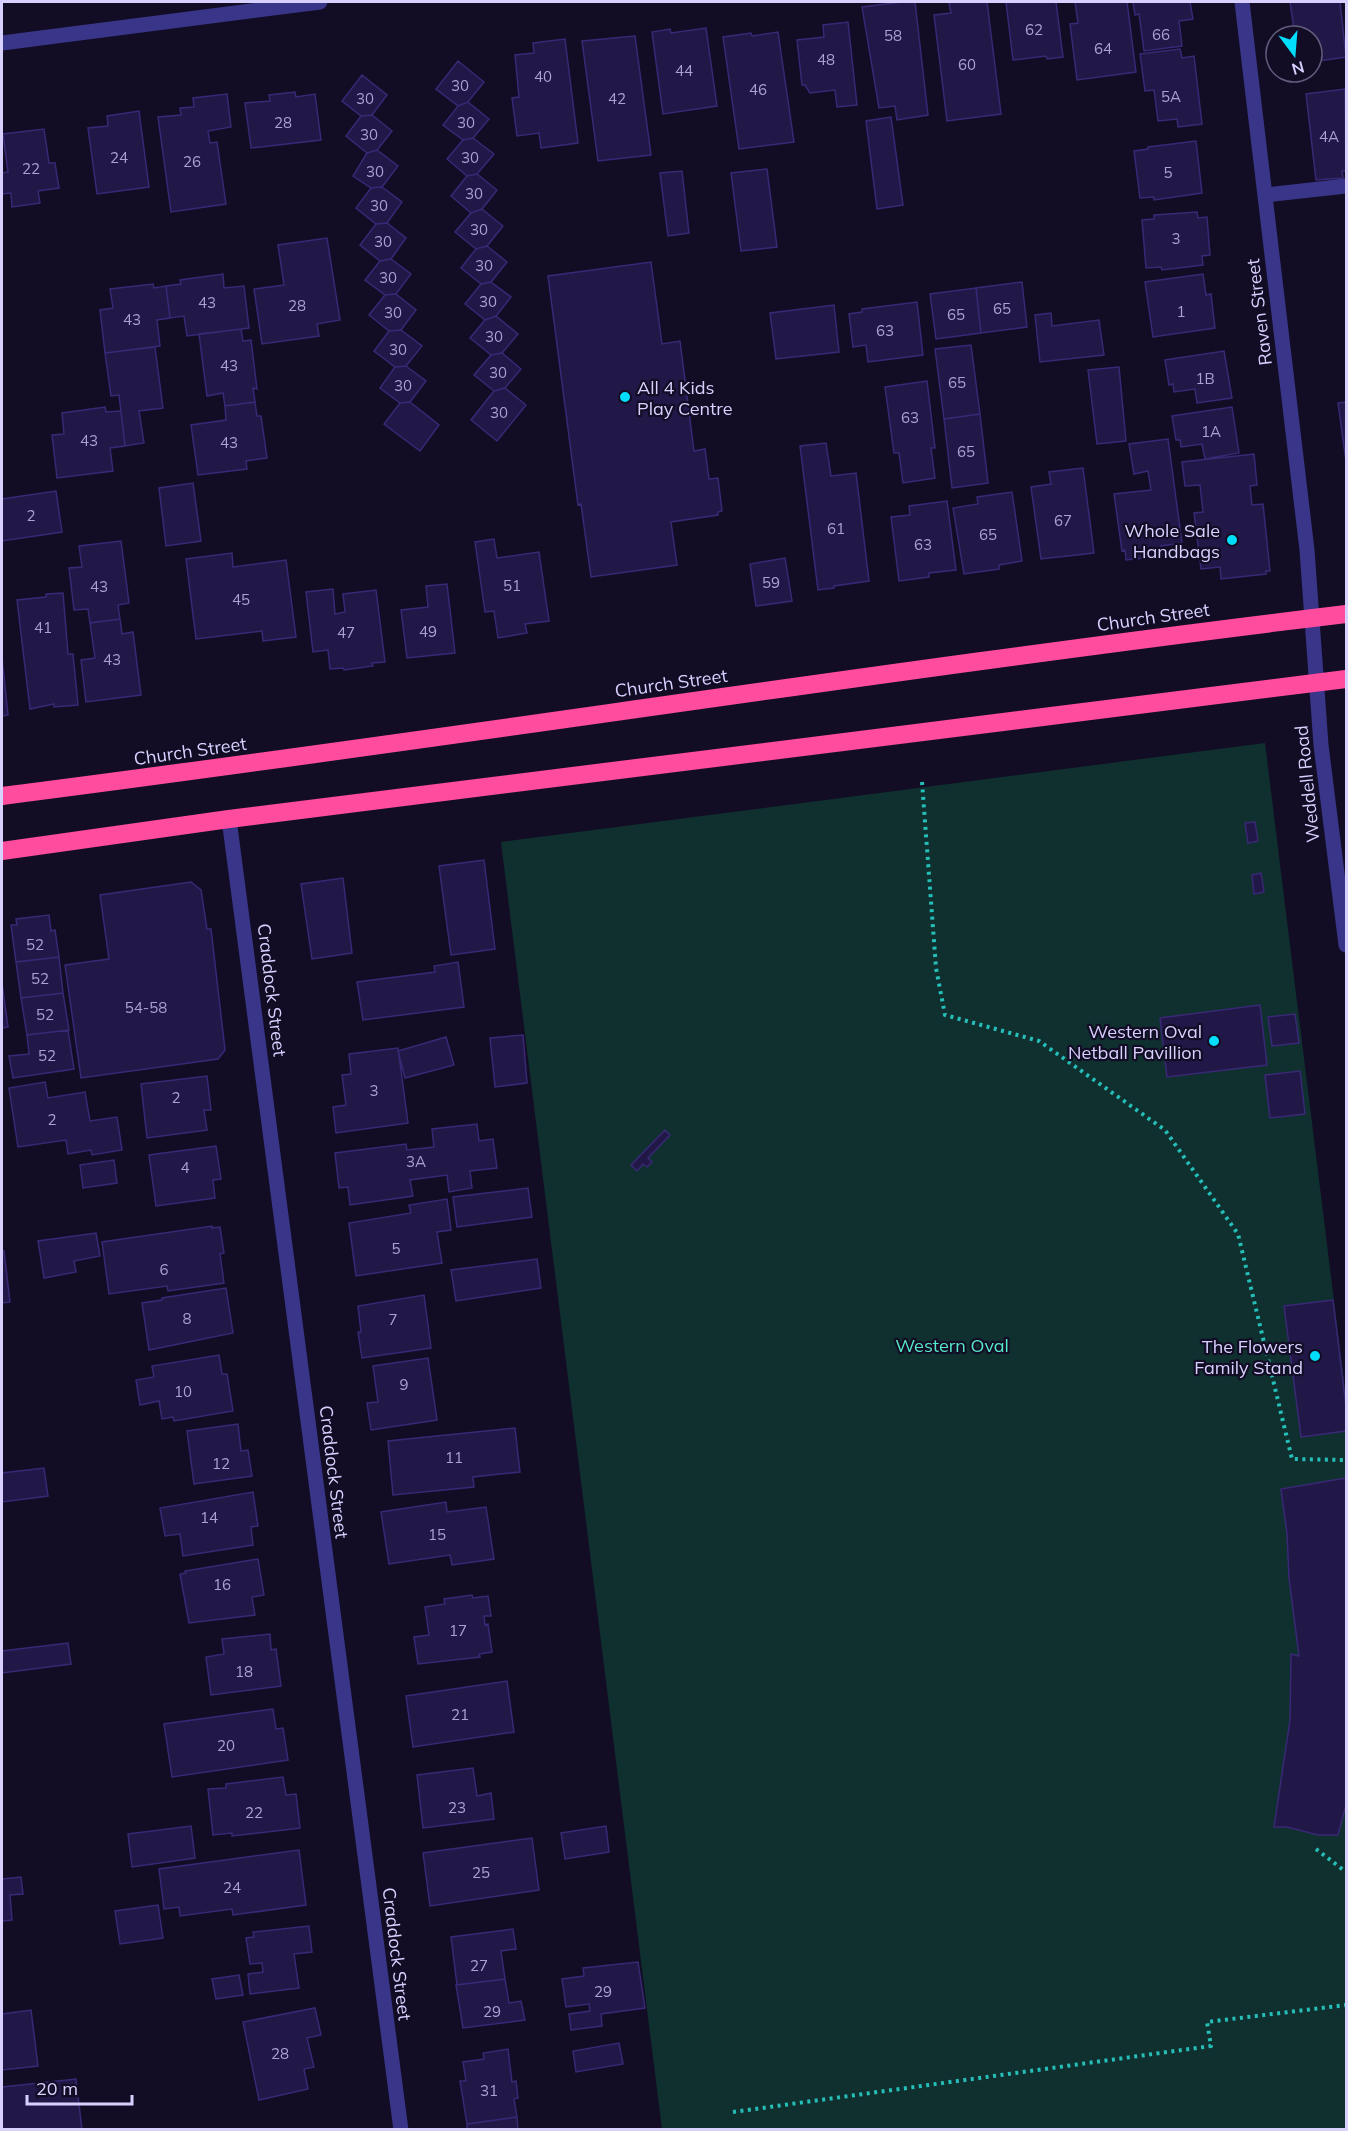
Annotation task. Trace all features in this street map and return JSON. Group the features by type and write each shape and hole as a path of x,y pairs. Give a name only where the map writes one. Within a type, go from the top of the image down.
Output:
{"highway":[{"name":"Church Street","path":"2,796 188,773 902,671 1347,614"},
{"path":"2,851 229,819 1347,679"}],"street":[{"path":"2,43 320,2"},
{"name":"Raven Street","path":"1242,2 1307,550 1312,618"},
{"path":"1265,195 1347,186"},
{"name":"Weddell Road","path":"1312,618 1321,745 1347,945"},
{"name":"Craddock Street","path":"229,819 401,2130"}],"path":[{"path":"922,782 936,968 945,1015 1039,1041 1165,1130 1238,1234 1292,1459 1347,1460"},
{"path":"1316,1849 1347,1872"},
{"path":"733,2112 1211,2046 1208,2022 1347,2005"}],"green space":[{"name":"Western Oval","path":"1265,743 1346,1398 1346,2129 662,2129 501,842"}],"building":[{"path":"915,2 928,115 897,120 895,106 879,108 862,7"},
{"path":"987,2 1001,114 947,121 934,15 951,13 949,3"},
{"path":"1006,2 1056,2 1063,57 1047,59 1046,56 1013,60"},
{"path":"1075,2 1127,2 1136,72 1077,80 1070,24 1078,23"},
{"path":"1133,2 1190,2 1193,19 1179,21 1182,46 1144,51 1139,14 1135,15"},
{"path":"1290,2 1340,2 1346,57 1324,60 1324,24 1293,24"},
{"path":"848,22 857,105 837,107 835,90 810,93 805,85 802,85 797,40 824,37 823,25"},
{"path":"706,28 717,106 663,114 652,32 670,29 671,33"},
{"path":"778,32 794,142 739,149 723,37"},
{"path":"635,36 651,155 598,161 582,41"},
{"path":"565,39 578,143 541,148 539,133 517,136 512,98 519,97 515,55 534,53 533,43"},
{"path":"1180,49 1182,58 1194,56 1202,124 1178,127 1177,119 1158,121 1154,90 1145,91 1140,54"},
{"path":"458,61 484,82 468,102 458,106 436,89"},
{"path":"362,75 387,95 372,115 361,116 342,101"},
{"path":"1345,89 1346,171 1342,171 1343,178 1316,180 1306,94"},
{"path":"295,92 296,97 315,94 321,140 251,148 245,103 270,101 269,95"},
{"path":"227,94 231,127 208,131 210,143 217,142 226,204 171,212 158,117 181,115 180,108 194,107 193,98"},
{"path":"468,102 489,119 473,138 463,140 443,125 458,106"},
{"path":"139,111 149,187 97,194 88,128 108,126 107,116"},
{"path":"372,115 392,131 377,150 367,153 346,136 361,116"},
{"path":"891,117 903,205 877,209 866,121"},
{"path":"44,129 49,163 55,163 59,188 38,191 40,203 12,207 11,193 2,194 2,173 8,172 3,134"},
{"path":"473,138 494,154 477,174 467,176 447,159 463,140"},
{"path":"1196,141 1202,193 1154,200 1154,197 1140,198 1134,151"},
{"path":"377,150 398,166 382,187 371,188 353,176 367,153"},
{"path":"767,169 777,247 741,251 731,173"},
{"path":"682,171 689,233 668,236 660,173"},
{"path":"477,174 497,190 482,209 471,213 451,196 467,176"},
{"path":"382,187 402,202 387,223 376,224 356,208 371,188"},
{"path":"482,209 503,226 487,246 476,249 455,232 471,213"},
{"path":"1197,212 1198,218 1207,217 1210,255 1202,256 1203,265 1162,270 1161,267 1146,268 1142,220 1154,219 1154,215"},
{"path":"387,223 406,238 391,259 380,261 360,245 376,224"},
{"path":"327,238 340,320 317,324 319,336 262,344 254,289 284,285 278,245"},
{"path":"487,246 507,262 491,282 481,284 461,268 476,249"},
{"path":"391,259 411,274 396,294 385,295 365,280 380,261"},
{"name":"All 4 Kids Play Centre","path":"651,262 662,344 680,341 694,451 705,449 709,479 718,478 722,511 718,512 718,515 671,522 677,565 591,577 581,504 578,505 548,276"},
{"path":"223,274 224,288 244,286 249,328 187,336 184,316 170,318 166,286 181,284 180,280"},
{"path":"1203,274 1206,295 1211,294 1215,328 1153,337 1145,282"},
{"path":"491,282 511,297 496,316 485,320 465,304 481,284"},
{"path":"1022,282 1027,327 981,333 976,288"},
{"path":"153,284 154,288 166,286 170,318 157,320 160,346 105,353 100,310 113,308 110,289"},
{"path":"976,288 981,333 936,339 930,294"},
{"path":"396,294 416,310 401,330 389,331 369,315 385,295"},
{"path":"917,302 923,355 868,362 866,345 853,347 849,314 862,312 862,309"},
{"path":"834,305 839,352 776,359 770,313"},
{"path":"1051,313 1052,326 1099,320 1104,355 1040,362 1035,315"},
{"path":"496,316 518,334 502,353 491,355 470,338 485,320"},
{"path":"241,329 243,341 251,340 257,389 253,388 255,402 225,406 223,393 207,396 199,334"},
{"path":"401,330 422,346 406,366 395,367 374,351 389,331"},
{"path":"971,345 980,414 944,419 935,349"},
{"path":"155,347 163,408 139,411 144,443 125,446 119,395 111,396 105,353"},
{"path":"1224,351 1232,398 1197,403 1195,389 1174,392 1173,384 1169,385 1165,360"},
{"path":"502,353 521,369 505,388 494,391 474,375 491,355"},
{"path":"406,366 426,381 410,402 400,403 380,388 395,367"},
{"path":"1119,367 1126,441 1097,444 1088,370"},
{"path":"927,381 935,448 931,448 935,478 903,483 899,453 894,453 885,387"},
{"path":"505,388 526,405 497,441 471,420 494,391"},
{"path":"255,402 257,416 261,416 267,458 246,461 247,469 198,475 191,425 226,420 225,406"},
{"path":"410,402 439,425 420,451 384,424 400,403"},
{"path":"1346,402 1346,461 1338,403"},
{"path":"105,407 106,412 121,411 125,446 110,448 113,471 57,478 52,435 64,434 62,413"},
{"path":"1232,407 1239,453 1205,459 1202,444 1181,447 1180,440 1176,440 1172,416"},
{"path":"980,414 988,483 952,488 944,419"},
{"path":"1168,439 1182,543 1161,546 1162,556 1126,560 1125,550 1122,551 1114,494 1151,490 1148,471 1134,474 1129,444"},
{"path":"826,443 831,476 856,473 869,581 818,590 800,446"},
{"name":"Whole Sale Handbags","path":"1254,454 1257,485 1250,486 1252,505 1263,504 1270,571 1266,571 1266,574 1221,579 1220,567 1201,569 1194,513 1203,512 1200,485 1185,486 1182,462"},
{"path":"1083,468 1094,553 1041,559 1031,487 1051,484 1049,472"},
{"path":"193,483 201,541 166,546 159,488"},
{"path":"56,491 62,532 2,541 2,499"},
{"path":"1012,492 1022,561 999,565 999,569 964,574 953,508 978,504 977,497"},
{"path":"947,501 956,570 929,573 929,577 899,581 891,517 910,515 909,506"},
{"path":"494,539 497,558 539,552 549,621 525,624 527,633 498,638 494,611 485,612 475,542"},
{"path":"121,541 129,603 118,605 120,619 90,623 88,609 74,610 69,568 82,567 79,546"},
{"path":"232,553 233,567 286,560 296,637 263,641 262,631 196,639 186,559"},
{"path":"785,558 792,601 756,606 750,564"},
{"path":"447,584 455,653 407,658 401,610 428,607 426,586"},
{"path":"333,589 335,614 345,612 343,594 376,590 385,662 344,670 343,668 330,669 328,650 313,652 306,592"},
{"path":"63,593 68,654 73,654 78,705 54,707 54,704 30,709 17,600"},
{"path":"120,619 122,634 133,632 141,695 86,702 81,660 95,658 90,623"},
{"path":"2,658 8,715 2,716"},
{"path":"1255,822 1258,841 1248,843 1245,823"},
{"path":"484,860 495,949 451,955 439,866"},
{"path":"1261,873 1264,892 1254,894 1252,875"},
{"path":"343,878 352,953 312,959 301,884"},
{"path":"191,882 201,890 207,929 211,929 225,1050 218,1059 81,1078 65,965 109,959 100,895"},
{"path":"49,915 51,931 55,930 59,957 16,962 11,925 17,925 16,919"},
{"path":"59,957 63,993 21,998 16,962"},
{"path":"458,962 464,1007 363,1020 357,982 435,972 434,966"},
{"path":"2,983 8,1027 2,1028"},
{"path":"63,993 69,1030 27,1035 21,998"},
{"name":"Western Oval Netball Pavillion","path":"1260,1005 1267,1065 1167,1077 1160,1018"},
{"path":"1295,1014 1299,1043 1272,1046 1268,1017"},
{"path":"68,1030 74,1069 13,1078 9,1056 29,1054 27,1035"},
{"path":"523,1035 527,1083 495,1087 490,1038"},
{"path":"446,1037 454,1065 405,1078 398,1051"},
{"path":"398,1048 408,1123 336,1133 333,1107 346,1105 342,1075 351,1074 349,1054"},
{"path":"1300,1071 1305,1114 1270,1118 1265,1075"},
{"path":"207,1076 211,1110 204,1110 207,1130 147,1138 141,1084"},
{"path":"45,1082 48,1098 85,1092 90,1121 117,1117 122,1150 92,1155 91,1150 68,1154 66,1140 18,1147 9,1088"},
{"path":"477,1124 479,1141 493,1139 497,1168 470,1171 472,1188 449,1192 447,1175 410,1180 413,1196 350,1205 348,1187 339,1188 335,1153 406,1144 407,1150 434,1147 432,1129"},
{"path":"665,1130 670,1135 648,1158 652,1162 647,1167 643,1164 637,1171 631,1165"},
{"path":"216,1146 221,1179 213,1180 215,1198 156,1206 149,1155"},
{"path":"114,1160 117,1183 83,1188 80,1165"},
{"path":"528,1188 532,1217 457,1227 453,1197"},
{"path":"447,1199 451,1230 437,1232 442,1263 356,1276 349,1223 411,1213 409,1205"},
{"path":"212,1226 212,1228 220,1227 224,1253 220,1254 224,1283 168,1291 167,1286 109,1294 102,1242"},
{"path":"96,1233 100,1256 74,1261 76,1272 44,1278 38,1241"},
{"path":"4,1251 10,1302 2,1303 2,1252"},
{"path":"537,1259 541,1288 456,1301 451,1270"},
{"path":"226,1288 233,1333 149,1350 142,1303"},
{"path":"424,1295 431,1348 362,1358 358,1332 361,1332 358,1306"},
{"name":"The Flowers Family Stand","path":"1333,1300 1346,1406 1346,1431 1301,1437 1284,1306"},
{"path":"219,1355 222,1374 227,1374 233,1411 174,1421 173,1417 162,1419 159,1401 140,1405 136,1380 154,1377 152,1366"},
{"path":"428,1358 437,1420 371,1430 367,1403 378,1402 373,1366"},
{"path":"238,1424 241,1451 248,1450 252,1476 194,1484 187,1431"},
{"path":"515,1428 520,1472 473,1477 474,1487 393,1495 388,1441"},
{"path":"44,1468 48,1496 2,1502 2,1473"},
{"path":"1346,1478 1346,1805 1338,1835 1318,1835 1287,1827 1274,1827 1290,1720 1291,1654 1299,1656 1281,1489"},
{"path":"253,1492 258,1526 251,1527 253,1545 183,1556 180,1534 165,1536 160,1508"},
{"path":"446,1502 447,1512 486,1507 494,1559 452,1565 450,1555 389,1564 381,1512"},
{"path":"258,1559 264,1595 252,1597 255,1615 189,1623 180,1574 186,1573 185,1571"},
{"path":"472,1595 473,1598 488,1596 491,1616 484,1616 485,1625 488,1624 492,1652 479,1654 480,1657 418,1664 414,1637 429,1635 425,1607 445,1604 444,1599"},
{"path":"270,1634 271,1650 276,1649 281,1686 211,1695 206,1657 224,1654 222,1639"},
{"path":"68,1643 71,1664 2,1673 2,1651"},
{"path":"507,1681 514,1732 413,1747 406,1696"},
{"path":"273,1709 276,1729 283,1728 288,1760 172,1777 164,1724"},
{"path":"473,1768 477,1796 491,1793 494,1819 423,1828 417,1775"},
{"path":"283,1777 286,1795 296,1794 300,1828 232,1836 232,1833 213,1835 208,1789 226,1788 226,1784"},
{"path":"191,1826 195,1858 132,1867 128,1834"},
{"path":"606,1826 609,1852 565,1859 561,1833"},
{"path":"532,1838 539,1890 430,1906 423,1853"},
{"path":"299,1850 306,1905 233,1915 232,1909 180,1916 179,1907 164,1909 159,1869"},
{"path":"21,1877 23,1894 10,1895 12,1920 2,1921 2,1879"},
{"path":"158,1905 163,1938 120,1944 115,1911"},
{"path":"309,1926 312,1952 294,1954 299,1988 250,1994 248,1974 263,1972 262,1963 250,1964 246,1938 254,1937 253,1932"},
{"path":"513,1929 516,1949 501,1951 505,1979 457,1985 451,1937"},
{"path":"638,1962 645,2008 601,2014 602,2026 571,2030 569,2014 590,2011 589,2004 566,2007 562,1979 584,1976 583,1968"},
{"path":"239,1975 243,1995 216,1999 212,1979"},
{"path":"505,1979 509,2003 521,2001 525,2020 463,2028 456,1985"},
{"path":"315,2008 321,2035 307,2038 314,2067 304,2069 308,2089 259,2100 243,2022"},
{"path":"31,2010 38,2066 2,2070 2,2014"},
{"path":"619,2043 623,2064 576,2072 573,2051"},
{"path":"508,2049 512,2082 516,2081 518,2098 514,2099 517,2117 467,2124 460,2081 466,2081 463,2062 484,2059 483,2053"},
{"path":"76,2079 82,2130 2,2130 2,2087"},
{"path":"517,2117 518,2130 467,2130 467,2124"}],"place":[{"name":"All 4 Kids Play Centre","path":"625,397"},
{"name":"Whole Sale Handbags","path":"1232,540"},
{"name":"Western Oval Netball Pavillion","path":"1214,1041"},
{"name":"The Flowers Family Stand","path":"1315,1356"}]}
